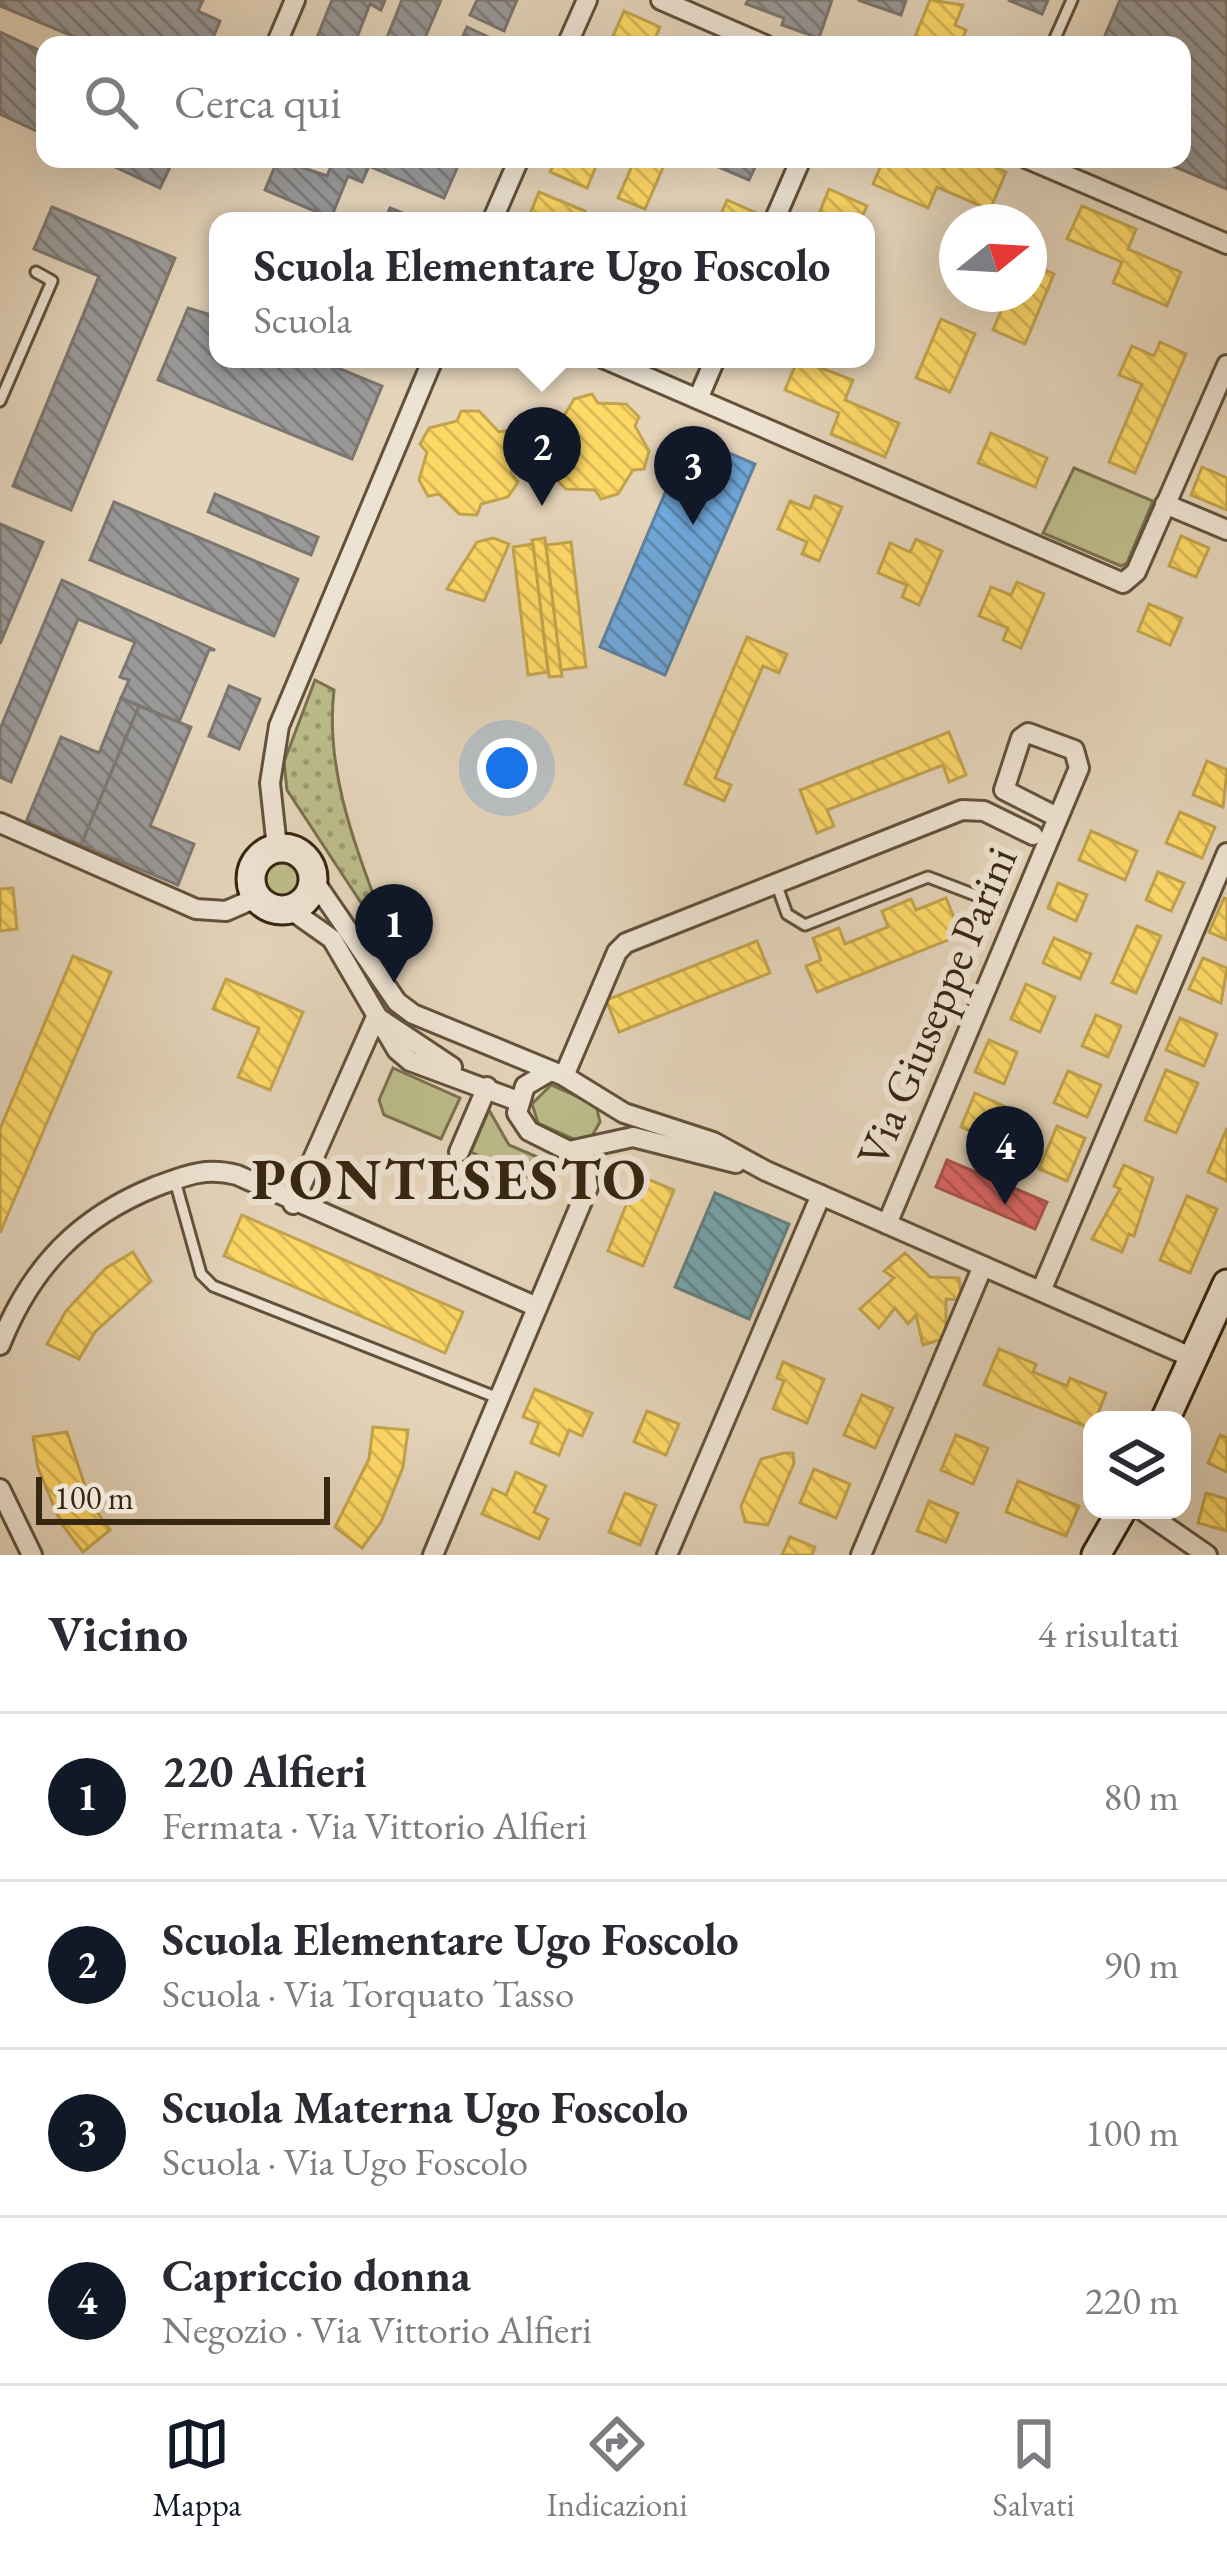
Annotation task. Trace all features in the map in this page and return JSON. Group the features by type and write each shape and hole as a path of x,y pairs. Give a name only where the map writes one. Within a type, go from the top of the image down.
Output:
{"street":[{"path":"280,36 295,0"},
{"path":"571,36 587,0"},
{"path":"661,0 710,10 751,36"},
{"path":"496,212 515,168"},
{"path":"778,212 797,168"},
{"path":"1049,168 1227,244"},
{"path":"626,368 1123,583 1136,572 1227,365"},
{"path":"277,848 270,763 279,727 429,368"},
{"path":"698,399 711,368"},
{"path":"1165,504 1227,530"},
{"name":"Via Giuseppe Parini","path":"886,1224 1058,817 1079,758 1074,750 1028,733 1021,738 1004,790 1058,817"},
{"path":"766,1171 633,1137 569,1150 529,1131 518,1113 518,1100 525,1086 556,1074 616,952 626,943 962,810 984,811 1033,835"},
{"path":"0,824 196,910 226,911 256,898"},
{"path":"518,1100 410,1061 376,1017 332,939 291,910 268,908 256,898 250,886 255,861 277,848 303,856 314,881 397,1002 556,1074 609,1104 713,1142 821,1196 1193,1358"},
{"path":"1041,1291 1227,853"},
{"path":"291,910 309,896 314,881"},
{"path":"292,1204 376,1017"},
{"path":"459,1152 480,1084"},
{"path":"602,1140 609,1104"},
{"path":"433,1555 588,1187 582,1151"},
{"path":"0,1345 15,1306 43,1264 78,1228 119,1201 194,1172 222,1171 538,1307"},
{"path":"667,1555 821,1196"},
{"path":"861,1555 983,1266"},
{"path":"1169,1411 1227,1284"},
{"path":"0,1489 32,1555"},
{"path":"1096,1555 1117,1519"},
{"path":"1155,1519 1207,1555"}],"lane":[{"path":"1056,36 1072,0"},
{"path":"0,400 52,281 36,272"},
{"path":"776,884 787,914 805,925 928,877 991,901"},
{"path":"175,1180 201,1274 213,1286 499,1398"}],"shaded area":[{"path":"1074,468 1153,501 1127,563 1121,566 1043,533"},
{"path":"315,680 334,690 337,775 379,910 371,918 287,790 284,762"},
{"path":"282,857 297,863 303,878 297,893 282,899 267,893 261,878 267,863"},
{"path":"393,1068 460,1098 441,1139 384,1115 379,1100"},
{"path":"551,1085 596,1105 600,1122 592,1136 576,1140 538,1123 532,1104"},
{"path":"489,1110 509,1145 540,1158 532,1179 471,1152"}],"building: Abitazioni":[{"path":"930,0 963,5 955,25 966,30 964,36 915,36"},
{"path":"624,11 660,27 656,36 613,36"},
{"path":"552,168 595,168 587,188 550,172"},
{"path":"631,168 663,168 645,209 618,198"},
{"path":"880,168 997,168 1006,172 993,204 976,204 937,187 928,208 873,184"},
{"path":"829,189 867,206 864,212 820,212"},
{"path":"539,192 585,211 584,212 531,212"},
{"path":"727,200 754,212 722,212"},
{"path":"1082,206 1136,229 1128,249 1181,272 1167,306 1113,283 1122,262 1067,239"},
{"path":"1000,312 1038,312 1025,344 993,330"},
{"path":"941,319 975,334 950,392 916,378"},
{"path":"1160,342 1186,354 1135,473 1109,462 1142,384 1119,375 1132,346 1154,356"},
{"path":"794,368 822,368 853,380 845,400 899,423 885,457 831,434 839,413 785,390"},
{"path":"592,394 598,403 626,404 639,417 635,426 649,451 644,469 633,470 618,494 601,499 595,490 566,489 554,477 558,467 544,442 549,424 560,423 574,399"},
{"path":"461,411 479,411 499,432 510,430 518,446 511,473 518,482 508,497 481,504 477,515 459,514 439,494 428,496 419,480 427,452 420,444 429,428 457,421"},
{"path":"991,433 1047,458 1035,487 978,463"},
{"path":"1202,467 1227,478 1227,510 1191,495"},
{"path":"815,496 842,507 819,561 802,554 807,542 778,529 790,501 810,509"},
{"path":"1181,536 1209,548 1196,577 1169,566"},
{"path":"493,538 509,544 484,601 447,589 477,542"},
{"path":"545,538 562,676 549,677 532,540"},
{"path":"916,539 942,551 919,605 902,597 907,585 878,573 890,543 910,552"},
{"path":"571,542 586,667 561,670 546,545"},
{"path":"533,544 548,672 528,675 513,547"},
{"path":"1017,582 1044,594 1021,648 1003,640 1008,628 979,616 991,587 1011,595"},
{"path":"1149,604 1182,618 1170,645 1138,631"},
{"path":"747,637 787,654 779,673 763,666 715,778 731,785 724,801 685,784"},
{"path":"949,732 966,775 949,782 943,765 827,810 834,826 817,833 800,790"},
{"path":"1207,761 1227,770 1223,807 1193,795"},
{"path":"1180,812 1215,827 1202,858 1166,843"},
{"path":"1091,831 1137,851 1125,880 1079,860"},
{"path":"1158,872 1184,883 1171,911 1146,900"},
{"path":"1058,883 1087,895 1076,921 1048,908"},
{"path":"13,888 17,929 0,931 0,889"},
{"path":"946,898 961,935 817,992 806,966 821,960 813,938 839,928 845,944 888,927 882,911 911,899 916,910"},
{"path":"1227,899 1227,940 1209,932"},
{"path":"1137,926 1161,936 1136,993 1112,983"},
{"path":"1054,938 1091,954 1080,979 1043,963"},
{"path":"757,941 770,973 619,1032 606,1000"},
{"path":"73,956 111,972 0,1233 0,1129"},
{"path":"1203,958 1227,968 1221,1003 1189,989"},
{"path":"226,979 303,1012 270,1090 238,1077 259,1028 213,1009"},
{"path":"1026,984 1055,997 1040,1032 1011,1019"},
{"path":"1096,1015 1121,1026 1108,1057 1082,1046"},
{"path":"1180,1018 1217,1034 1204,1066 1166,1050"},
{"path":"989,1040 1017,1052 1004,1084 975,1072"},
{"path":"1166,1070 1198,1083 1176,1133 1145,1120"},
{"path":"1068,1071 1101,1085 1087,1117 1054,1103"},
{"path":"975,1093 1015,1111 1001,1144 961,1127"},
{"path":"1057,1126 1085,1138 1067,1181 1039,1169"},
{"path":"1227,1128 1227,1181 1208,1172"},
{"path":"1124,1165 1153,1178 1134,1236 1129,1234 1122,1252 1092,1239 1120,1189 1114,1186"},
{"path":"638,1175 674,1190 643,1266 608,1251"},
{"path":"1187,1196 1217,1209 1190,1273 1160,1260"},
{"path":"242,1215 463,1312 445,1353 224,1256"},
{"path":"133,1252 151,1281 95,1332 79,1359 47,1344 66,1311 106,1268"},
{"path":"905,1253 930,1277 959,1278 962,1300 946,1299 946,1338 923,1345 916,1315 908,1324 895,1308 879,1328 860,1309 894,1278 884,1271"},
{"path":"999,1349 1036,1364 1033,1372 1067,1386 1070,1378 1106,1393 1099,1411 1083,1411 1083,1425 984,1385"},
{"path":"783,1362 824,1379 807,1423 773,1409 784,1381 777,1378"},
{"path":"535,1389 592,1413 582,1436 569,1430 559,1455 531,1443 539,1423 523,1417"},
{"path":"862,1395 893,1408 875,1448 844,1435"},
{"path":"647,1411 679,1424 666,1455 634,1442"},
{"path":"373,1427 408,1430 403,1467 381,1522 362,1548 335,1527 369,1459"},
{"path":"67,1432 91,1504 110,1530 83,1552 61,1523 38,1468 33,1437"},
{"path":"956,1435 988,1448 973,1484 941,1470"},
{"path":"1220,1435 1227,1438 1227,1472 1208,1463"},
{"path":"793,1453 794,1463 768,1525 745,1522 741,1506 761,1459"},
{"path":"814,1469 850,1484 836,1518 800,1503"},
{"path":"516,1472 546,1486 534,1512 548,1519 539,1539 482,1514 493,1489 506,1495"},
{"path":"1018,1481 1079,1506 1066,1536 1006,1512"},
{"path":"625,1493 656,1505 640,1545 609,1532"},
{"path":"1206,1493 1227,1499 1227,1531 1198,1523"},
{"path":"929,1501 958,1513 946,1542 917,1531"},
{"path":"790,1537 815,1547 812,1555 782,1555"}],"building: Negozi":[{"path":"947,1160 1047,1202 1035,1229 936,1187"}],"building: Scuole":[{"path":"689,436 755,464 665,675 600,647"}],"building: Pubblico":[{"path":"715,1193 789,1224 749,1319 675,1287"}],"building: Industria":[{"path":"0,0 203,0 198,11 220,21 214,36 72,36 0,6"},
{"path":"332,0 385,0 381,10 370,4 358,36 318,36"},
{"path":"402,0 441,0 426,36 388,36"},
{"path":"477,0 517,0 504,31 470,15"},
{"path":"748,0 832,0 820,36 782,25 784,18 746,4"},
{"path":"858,0 906,0 901,15"},
{"path":"1008,0 1048,0 1042,14"},
{"path":"1120,0 1227,0 1227,189 1178,168 1191,168 1191,36 1105,36"},
{"path":"467,27 486,36 463,36"},
{"path":"0,32 36,49 36,131 0,114"},
{"path":"117,168 170,168 160,188"},
{"path":"274,168 304,168 327,176 330,168 368,168 362,182 348,176 333,212 317,212 265,190"},
{"path":"374,168 457,168 444,198"},
{"path":"721,168 755,168 749,180"},
{"path":"52,207 175,258 71,510 13,486 99,276 34,249"},
{"path":"188,308 209,314 209,368 338,368 382,386 352,459 158,380"},
{"path":"215,494 318,537 311,555 208,512"},
{"path":"114,502 298,579 274,636 90,560"},
{"path":"0,524 43,542 0,644"},
{"path":"62,580 215,650 209,650 179,722 121,698 129,680 120,677 135,642 78,619 11,782 0,777 0,729"},
{"path":"229,686 260,699 239,749 209,736"},
{"path":"121,698 139,706 81,845 26,822 61,737 99,753"},
{"path":"139,706 191,727 150,826 194,844 178,885 81,845"}],"place":[{"name":"Scuola Elementare Ugo Foscolo","path":"542,506"},
{"name":"Scuola Materna Ugo Foscolo","path":"693,525"},
{"name":"220 Alfieri","path":"394,983"},
{"name":"Capriccio donna","path":"1005,1205"}],"district":[{"name":"PONTESESTO","path":"450,1179"}]}
